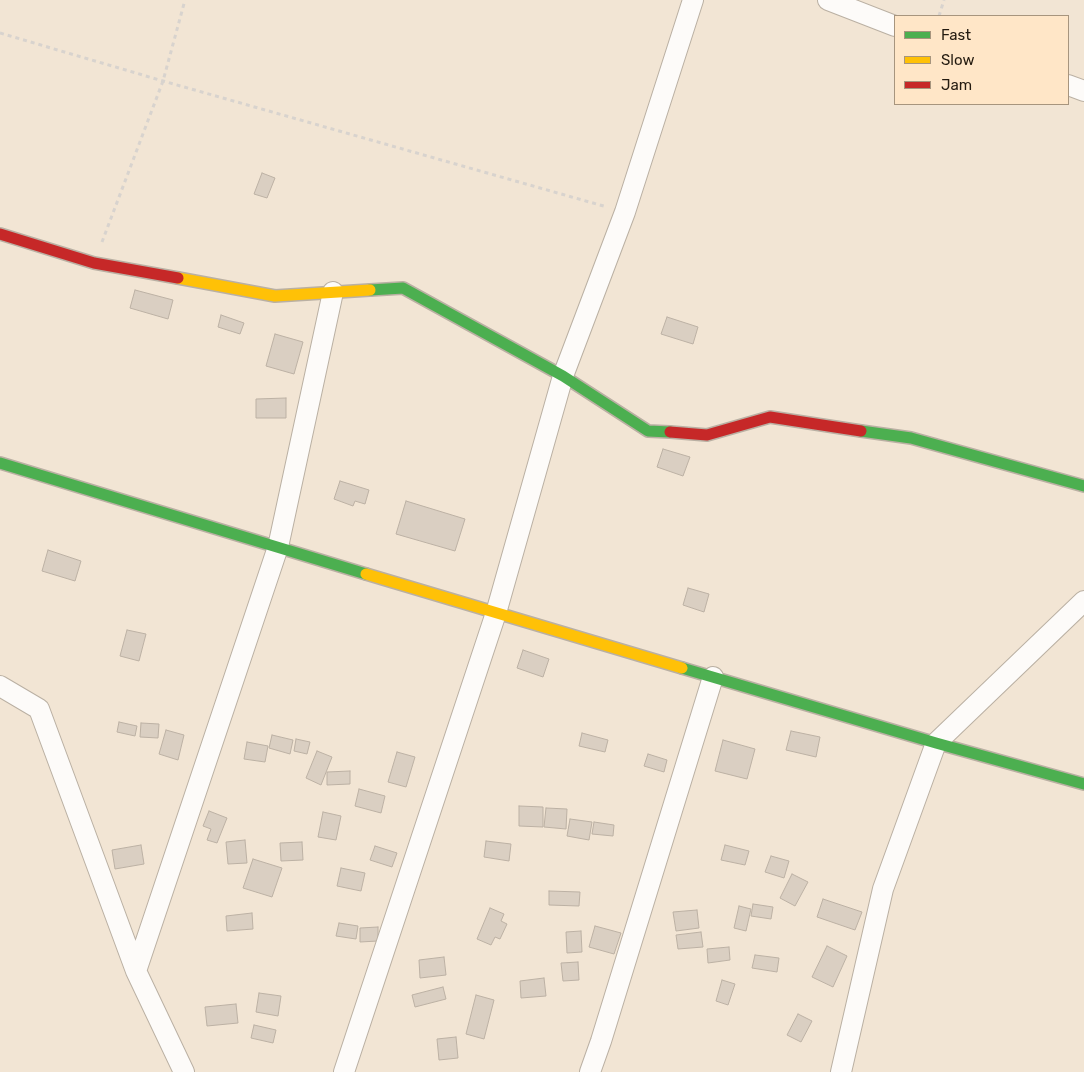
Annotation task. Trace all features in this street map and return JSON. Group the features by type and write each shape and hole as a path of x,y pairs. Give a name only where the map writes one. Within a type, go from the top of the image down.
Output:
{"street":[{"path":"344,1072 496,613 563,376 625,212 693,0"},
{"path":"828,0 894,26"},
{"path":"1069,86 1084,91"},
{"path":"0,234 94,263 275,296 404,288 563,376 648,431 706,435 770,417 911,438 1084,486"},
{"path":"136,971 278,548 333,292"},
{"path":"0,463 496,613 936,743 1084,784"},
{"path":"841,1072 884,889 936,743 1084,601"},
{"path":"590,1072 713,677"},
{"path":"0,686 39,708 136,971 184,1072"}],"path":[{"path":"94,263 163,82 184,0"},
{"path":"939,15 944,0"},
{"path":"0,33 163,82 625,212"}],"building":[{"path":"262,173 275,178 267,198 254,194"},
{"path":"135,290 173,300 168,319 130,308"},
{"path":"221,315 244,323 240,334 218,327"},
{"path":"667,317 698,327 693,344 661,334"},
{"path":"275,334 303,342 294,374 266,366"},
{"path":"286,398 286,418 256,418 256,399"},
{"path":"663,449 690,457 683,476 657,467"},
{"path":"340,481 369,490 365,504 355,501 353,506 334,499"},
{"path":"406,501 465,519 455,551 396,534"},
{"path":"48,550 81,561 75,581 42,571"},
{"path":"688,588 709,594 704,612 683,605"},
{"path":"127,630 146,634 139,661 120,656"},
{"path":"523,650 549,659 543,677 517,668"},
{"path":"119,722 137,726 135,736 117,732"},
{"path":"141,723 159,724 158,738 140,737"},
{"path":"166,730 184,735 178,760 159,754"},
{"path":"791,731 820,737 816,757 786,750"},
{"path":"582,733 608,740 605,752 579,746"},
{"path":"272,735 293,740 290,754 269,748"},
{"path":"296,739 310,742 307,754 294,751"},
{"path":"723,740 755,749 747,779 715,771"},
{"path":"247,742 268,746 265,762 244,759"},
{"path":"317,751 332,757 321,785 306,778"},
{"path":"397,752 415,757 406,787 388,782"},
{"path":"648,754 667,760 664,772 644,766"},
{"path":"350,771 350,784 327,785 327,772"},
{"path":"359,789 385,796 381,813 355,806"},
{"path":"519,806 543,807 543,827 519,826"},
{"path":"546,808 567,809 566,829 544,827"},
{"path":"209,811 227,818 217,843 207,840 211,829 203,826"},
{"path":"323,812 341,816 336,840 318,837"},
{"path":"570,819 592,822 589,840 567,836"},
{"path":"594,822 614,825 613,836 592,834"},
{"path":"245,840 247,863 228,864 226,842"},
{"path":"486,841 511,844 509,861 484,857"},
{"path":"302,842 303,860 281,861 280,843"},
{"path":"141,845 144,864 115,869 112,850"},
{"path":"725,845 749,851 745,865 721,860"},
{"path":"375,846 397,853 392,867 370,860"},
{"path":"771,856 789,861 784,878 765,872"},
{"path":"253,859 282,868 272,897 243,888"},
{"path":"341,868 365,873 361,891 337,886"},
{"path":"792,874 808,882 795,906 780,898"},
{"path":"549,891 580,892 579,906 549,905"},
{"path":"823,899 862,912 855,930 817,917"},
{"path":"753,904 773,907 771,919 751,916"},
{"path":"739,906 751,909 746,931 734,928"},
{"path":"490,908 504,914 501,921 507,924 500,939 495,937 491,945 477,939"},
{"path":"697,910 699,928 676,931 673,912"},
{"path":"252,913 253,929 227,931 226,916"},
{"path":"339,923 358,926 356,939 336,936"},
{"path":"595,926 621,933 614,954 589,947"},
{"path":"378,927 378,941 360,942 360,928"},
{"path":"581,931 582,952 567,953 566,932"},
{"path":"701,932 703,947 678,949 676,935"},
{"path":"827,946 847,956 833,987 812,977"},
{"path":"729,947 730,960 708,963 707,949"},
{"path":"755,955 779,958 777,972 752,968"},
{"path":"444,957 446,975 420,978 419,960"},
{"path":"578,962 579,980 563,981 561,963"},
{"path":"544,978 546,996 521,998 520,981"},
{"path":"722,980 735,984 728,1005 716,1001"},
{"path":"443,987 446,999 415,1007 412,995"},
{"path":"259,993 281,996 278,1016 256,1012"},
{"path":"476,995 494,1000 484,1039 466,1034"},
{"path":"236,1004 238,1023 207,1026 205,1007"},
{"path":"798,1014 812,1021 801,1042 787,1035"},
{"path":"254,1025 276,1030 273,1043 251,1038"},
{"path":"456,1037 458,1058 439,1060 437,1039"}],"traffic: fast":[{"path":"370,290 403,288 563,376 648,431 670,432"},
{"path":"861,431 911,438 1084,486"},
{"path":"0,463 366,574"},
{"path":"682,668 936,743 1084,784"}],"traffic: slow":[{"path":"178,278 275,296 370,290"},
{"path":"366,574 682,668"}],"traffic: jam":[{"path":"0,234 94,263 178,278"},
{"path":"670,432 707,435 770,417 861,431"}]}
